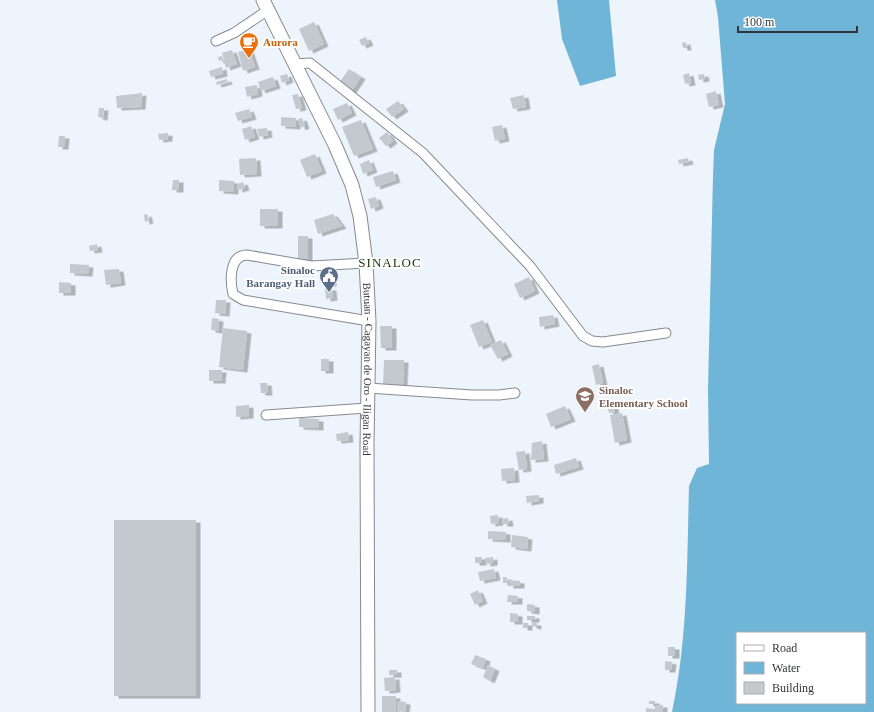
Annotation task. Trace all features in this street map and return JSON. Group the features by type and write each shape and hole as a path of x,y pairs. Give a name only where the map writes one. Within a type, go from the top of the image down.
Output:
{"highway":[{"name":"Butuan - Cagayan de Oro - Iligan Road","path":"266,5 335,145 352,184 360,216 366,263 369,321 367,408 368,712"}],"street":[{"path":"216,41 238,30 266,5"},
{"path":"295,64 310,63 423,153 530,266 583,336 592,341 602,342 666,333"},
{"path":"366,263 311,266 242,255 238,257 234,264 232,287 233,294 243,300 369,321"},
{"path":"368,388 472,395 498,395 515,393"},
{"path":"266,415 367,408"}],"water":[{"path":"557,0 609,0 616,76 580,86 562,39"},
{"path":"715,0 874,0 874,712 672,712 684,628 689,486 697,468 709,464 708,390 714,150 725,104 718,17"}],"building":[{"path":"314,22 324,44 309,51 299,29"},
{"path":"366,37 369,43 362,46 359,40"},
{"path":"686,42 687,48 683,48 682,43"},
{"path":"249,49 255,67 243,71 238,52"},
{"path":"232,50 237,64 226,68 222,53"},
{"path":"222,56 223,60 219,61 218,57"},
{"path":"222,67 223,74 211,77 209,71"},
{"path":"349,69 361,77 351,92 339,83"},
{"path":"689,73 691,83 685,84 683,75"},
{"path":"287,74 289,80 282,83 280,76"},
{"path":"704,74 705,79 699,80 698,75"},
{"path":"273,77 276,86 261,91 258,82"},
{"path":"227,79 228,82 217,85 216,82"},
{"path":"257,85 258,94 247,97 245,87"},
{"path":"716,91 719,105 709,107 706,94"},
{"path":"142,93 141,107 117,108 116,96"},
{"path":"298,94 302,108 296,109 292,95"},
{"path":"524,95 526,107 513,109 510,98"},
{"path":"398,101 404,109 392,117 386,109"},
{"path":"347,103 352,113 338,120 333,109"},
{"path":"99,108 104,108 103,118 98,117"},
{"path":"249,109 252,117 238,121 235,113"},
{"path":"281,117 296,118 296,127 281,126"},
{"path":"302,118 305,126 301,128 298,119"},
{"path":"361,120 373,149 354,156 342,127"},
{"path":"502,125 505,139 495,141 492,127"},
{"path":"251,126 255,137 245,140 242,129"},
{"path":"267,128 268,135 259,137 257,129"},
{"path":"387,132 393,141 386,146 379,138"},
{"path":"168,133 168,139 159,140 158,134"},
{"path":"59,136 65,136 64,147 58,147"},
{"path":"315,154 322,171 307,177 300,160"},
{"path":"256,158 257,174 240,175 239,159"},
{"path":"688,158 689,162 679,164 678,160"},
{"path":"369,160 373,170 363,174 360,164"},
{"path":"393,171 396,180 376,187 373,177"},
{"path":"173,180 179,180 179,190 172,190"},
{"path":"219,180 234,181 234,192 219,191"},
{"path":"243,182 245,188 238,190 237,184"},
{"path":"376,197 379,206 371,209 368,199"},
{"path":"260,209 278,209 278,226 260,226"},
{"path":"147,214 149,221 145,222 144,215"},
{"path":"333,214 342,226 318,234 314,220"},
{"path":"298,236 308,236 308,259 298,259"},
{"path":"97,244 98,250 90,251 89,246"},
{"path":"70,264 89,265 88,274 70,273"},
{"path":"119,269 121,283 106,285 104,270"},
{"path":"325,271 332,271 332,284 325,284"},
{"path":"529,277 535,291 520,298 514,284"},
{"path":"59,282 71,283 71,293 59,293"},
{"name":"Sinaloc Barangay Hall","path":"325,288 332,288 333,298 326,299"},
{"path":"216,300 226,300 225,314 215,313"},
{"path":"553,315 555,324 540,327 539,317"},
{"path":"212,318 219,319 218,331 211,330"},
{"path":"483,320 492,342 479,347 470,325"},
{"path":"380,326 392,326 392,348 381,348"},
{"path":"223,328 247,331 243,370 219,367"},
{"path":"501,340 508,354 498,359 490,345"},
{"path":"321,359 329,359 329,371 321,371"},
{"path":"384,360 404,360 403,385 383,385"},
{"path":"599,364 603,383 596,385 592,366"},
{"path":"209,370 222,370 221,381 209,381"},
{"path":"260,383 267,383 268,393 261,393"},
{"path":"613,403 615,412 609,413 607,404"},
{"path":"249,405 249,416 236,417 236,406"},
{"path":"565,406 571,419 551,427 546,414"},
{"path":"622,413 627,440 615,443 610,415"},
{"path":"299,418 319,419 319,428 299,427"},
{"path":"348,432 349,440 337,441 336,434"},
{"path":"542,441 544,459 531,460 532,443"},
{"path":"525,451 527,469 519,470 516,452"},
{"path":"576,458 579,467 556,474 554,465"},
{"path":"514,468 515,480 502,481 501,469"},
{"path":"539,495 539,501 527,503 526,496"},
{"path":"498,515 499,523 491,524 490,516"},
{"path":"508,518 509,524 503,524 502,519"},
{"path":"114,520 196,520 196,696 114,696"},
{"path":"488,531 506,532 506,540 488,539"},
{"path":"512,535 528,537 527,549 511,547"},
{"path":"475,557 482,557 482,563 475,563"},
{"path":"493,557 493,563 486,564 485,558"},
{"path":"494,569 496,578 480,581 478,572"},
{"path":"503,577 507,577 507,583 503,583"},
{"path":"509,580 520,581 520,586 509,586"},
{"path":"478,590 483,601 475,605 470,594"},
{"path":"508,595 518,596 518,602 507,602"},
{"path":"527,604 535,605 535,612 527,611"},
{"path":"510,613 518,614 518,622 510,622"},
{"path":"527,616 535,616 535,620 527,620"},
{"path":"523,623 528,623 528,628 523,628"},
{"path":"532,623 537,623 537,627 532,626"},
{"path":"668,647 675,647 675,656 668,656"},
{"path":"475,655 486,659 483,668 471,664"},
{"path":"665,661 672,662 671,670 665,670"},
{"path":"488,665 495,669 490,681 483,677"},
{"path":"389,670 397,670 397,675 389,675"},
{"path":"395,677 396,690 385,691 384,678"},
{"path":"382,696 396,696 396,712 382,712"},
{"path":"398,701 406,702 405,712 397,711"},
{"path":"649,701 655,701 655,704 649,704"},
{"path":"655,705 663,705 663,712 646,712 646,708 655,709"}],"place":[{"name":"Aurora","path":"249,59"},
{"name":"Sinaloc Barangay Hall","path":"329,293"},
{"name":"Sinaloc Elementary School","path":"585,413"}],"district":[{"name":"SINALOC","path":"390,262"}]}
